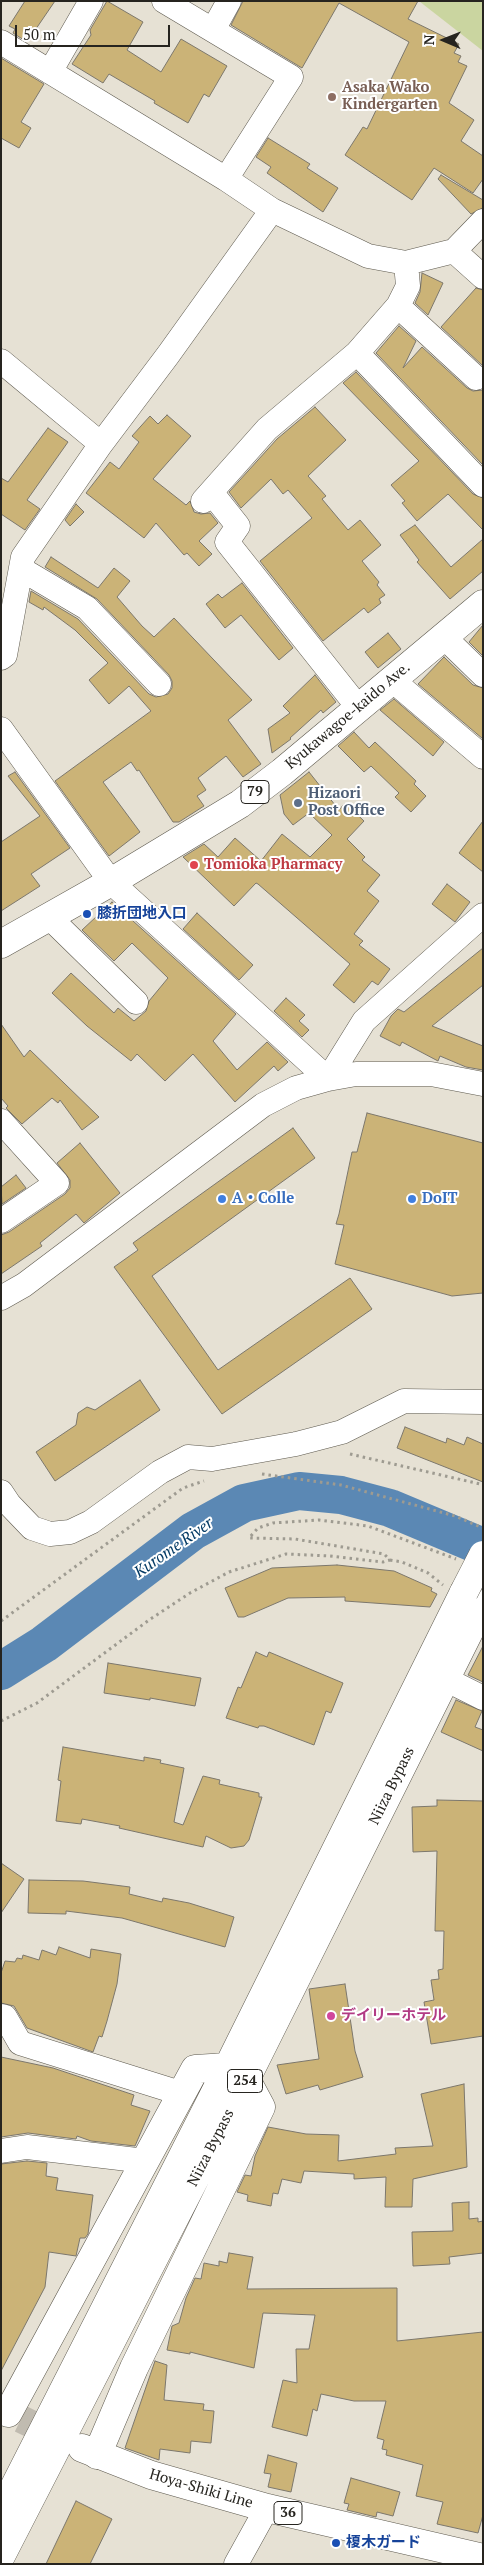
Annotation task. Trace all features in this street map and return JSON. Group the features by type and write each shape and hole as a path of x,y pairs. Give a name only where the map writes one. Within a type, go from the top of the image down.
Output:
{"main road":[{"name":"Kyukawagoe-kaido Ave.","path":"1,944 111,882 240,804 282,772 483,604"},
{"name":"254","path":"470,1597 471,1558"},
{"name":"Niiza Bypass","path":"1,2513 237,2073 445,1679 470,1597"},
{"name":"Niiza Bypass","path":"1,2556 470,1597"},
{"path":"10,2414 180,2093 195,2069 237,2073"},
{"name":"Hoya-Shiki Line","path":"237,2073 261,2107 134,2368 89,2451 151,2475 267,2508 472,2559"}],"street":[{"path":"50,72 91,1"},
{"path":"164,1 291,77 226,179"},
{"path":"213,30 229,1"},
{"path":"1,42 226,179 272,210 368,256 406,263 454,251 483,221"},
{"path":"1,658 5,655 23,557 100,444 168,355 272,210"},
{"path":"454,251 483,277"},
{"path":"358,707 227,542 238,526 207,497 267,429 357,352 398,306 408,286 406,263"},
{"path":"398,306 476,378"},
{"path":"357,352 483,485"},
{"path":"1,361 100,444"},
{"path":"21,570 87,608 159,684"},
{"path":"444,637 483,675"},
{"path":"392,679 483,757"},
{"path":"1,729 111,882 328,1079"},
{"path":"328,1079 364,1021 483,916"},
{"path":"50,917 136,1002"},
{"path":"1,1298 24,1285 263,1106 296,1088 356,1074 431,1074 483,1084"},
{"path":"1,1121 57,1183 1,1221"},
{"path":"1,1492 9,1504 32,1528 50,1534 70,1532 91,1522 160,1472 188,1457 220,1458 296,1444 342,1432 404,1401 483,1402"},
{"path":"445,1679 483,1698"},
{"path":"1,2016 5,2017 20,2043 180,2093"},
{"path":"1,2151 27,2147 145,2161"},
{"path":"236,2564 267,2508"}],"path":[{"path":"344,1452 480,1484"},
{"path":"253,1473 341,1485 455,1516 483,1528"},
{"path":"1,1621 183,1488 208,1479"},
{"path":"390,1560 384,1554 294,1539 249,1538 258,1528 273,1523 319,1520 341,1521 368,1526 471,1558"},
{"path":"1,1721 37,1703 149,1620 190,1593 229,1572 286,1554 402,1562 428,1573 437,1582 470,1597"}],"green space":[{"path":"419,1 483,1 483,51 424,5"}],"building":[{"path":"25,1 55,1 27,42 13,33 15,29 9,26"},
{"path":"107,1 143,22 127,50 161,72 181,39 227,66 209,97 204,94 188,123 109,74 103,83 72,64 91,35 90,30"},
{"path":"243,1 418,1 408,19 459,44 454,53 461,56 458,62 467,66 449,103 474,120 461,141 483,156 483,179 473,193 434,168 412,200 345,155 363,127 367,129 409,42 339,3 302,68 231,25"},
{"path":"1,58 44,84 21,122 31,128 19,148 1,138"},
{"path":"268,138 310,164 307,168 338,188 323,212 267,173 271,167 256,157"},
{"path":"441,175 483,200 483,208 471,214 438,179"},
{"path":"422,273 443,283 428,315 415,303 420,292"},
{"path":"476,288 483,290 483,366 441,327"},
{"path":"399,326 416,341 403,368 422,347 467,388 473,391 483,390 483,465 376,353"},
{"path":"356,372 473,494 483,498 483,530 448,494 417,521 402,503 405,501 391,485 419,461 343,383"},
{"path":"315,407 346,440 308,476 326,496 322,499 348,530 360,520 381,545 362,561 379,582 377,585 385,595 379,599 381,603 368,613 364,608 323,641 260,561 312,518 288,490 283,494 271,479 241,508 229,492 277,439"},
{"path":"167,415 191,436 153,479 186,505 190,501 194,512 201,514 210,513 218,523 199,541 212,554 199,566 187,553 184,555 156,523 144,538 86,493 110,462 119,469 139,442 132,436 150,416 158,424"},
{"path":"48,428 68,442 27,500 40,509 25,530 1,514 1,478 8,482"},
{"path":"76,504 84,512 70,526 65,520"},
{"path":"415,525 451,567 483,539 483,571 450,599 417,562 419,560 400,535"},
{"path":"51,557 98,588 114,568 130,581 117,597 142,626 154,637 174,618 252,700 228,720 261,764 243,777 226,756 198,778 206,790 197,796 204,806 179,822 173,822 139,770 137,771 131,762 103,782 140,832 109,856 55,781 151,711 129,686 109,704 89,680 108,663 75,630 44,607 43,610 29,602 31,591 78,619 149,694 156,697 168,694 172,688 172,681 169,675 97,599 45,567"},
{"path":"242,583 293,648 279,660 241,615 225,628 206,604 218,594 222,598"},
{"path":"483,625 483,656 469,642"},
{"path":"388,633 401,649 378,668 365,652"},
{"path":"444,657 473,685 483,688 483,739 418,684"},
{"path":"315,675 336,702 323,713 321,710 291,739 272,753 268,729 290,713 283,706"},
{"path":"394,699 444,742 433,756 380,710"},
{"path":"354,732 369,748 375,742 416,781 414,784 426,796 411,812 395,797 399,793 371,766 364,772 338,746"},
{"path":"15,772 70,848 31,874 40,886 1,911 1,842 40,816 8,776"},
{"path":"309,772 339,810 345,803 364,821 347,839 365,857 362,860 380,875 367,891 379,901 354,934 363,941 359,945 390,969 378,985 372,981 354,1003 333,985 350,964 258,884 256,883 234,906 183,857 204,844 218,857 235,838 261,861 282,834 310,857 332,835 309,813 293,825 284,814 280,795"},
{"path":"483,821 483,872 459,853"},
{"path":"447,884 470,902 455,922 432,904"},
{"path":"112,902 236,1014 213,1041 237,1070 267,1042 288,1062 278,1071 274,1066 235,1102 193,1054 165,1081 137,1054 131,1061 87,1026 52,993 71,973 114,1013 118,1008 134,1021 146,1011 149,1001 168,978 132,943 114,961 82,930"},
{"path":"197,913 253,965 239,980 183,929"},
{"path":"483,948 483,985 432,1026 483,1046 483,1070 466,1067 440,1056 438,1061 402,1042 400,1046 380,1036 391,1016 398,1009 404,1012"},
{"path":"286,998 305,1015 299,1021 309,1030 302,1037 274,1011"},
{"path":"1,1024 24,1057 30,1050 99,1117 82,1130 60,1100 58,1103 52,1098 22,1124 6,1108 8,1106 1,1098"},
{"name":"DoIT","path":"367,1113 483,1143 483,1293 452,1296 335,1264 344,1225 336,1224 352,1152 357,1152"},
{"path":"293,1128 315,1158 152,1276 218,1370 350,1278 372,1309 222,1414 114,1267 138,1250 133,1243"},
{"path":"80,1143 120,1193 84,1223 76,1214 40,1243 42,1246 1,1274 1,1235 9,1232 65,1194 70,1188 70,1180 57,1163"},
{"path":"16,1175 26,1188 2,1204 1,1187"},
{"path":"140,1380 160,1410 55,1481 36,1452 76,1425 78,1413 87,1407 95,1410"},
{"path":"405,1427 446,1443 447,1438 464,1445 467,1437 483,1444 483,1482 397,1448"},
{"path":"337,1565 394,1571 432,1588 431,1591 437,1594 430,1607 345,1601 345,1597 288,1598 244,1617 238,1617 225,1588 272,1568"},
{"path":"483,1646 483,1682 468,1675"},
{"path":"256,1652 267,1657 269,1652 343,1683 331,1713 326,1711 314,1745 264,1726 259,1726 258,1728 226,1718 238,1687 241,1688"},
{"path":"108,1663 201,1678 195,1706 150,1698 150,1700 104,1693"},
{"path":"456,1700 482,1711 475,1727 483,1730 483,1751 441,1732"},
{"path":"63,1747 144,1761 144,1757 161,1760 160,1763 184,1768 174,1822 183,1825 203,1776 220,1780 219,1784 259,1793 259,1797 262,1797 249,1840 244,1846 231,1848 206,1836 203,1847 119,1828 120,1826 82,1819 81,1824 56,1821 61,1781 58,1780"},
{"path":"437,1800 483,1801 483,2036 431,2044 424,2002 434,2000 431,1980 439,1979 438,1970 443,1969 444,1931 435,1931 437,1851 413,1852 412,1807 437,1806"},
{"path":"1,1863 24,1879 1,1913"},
{"path":"29,1880 83,1881 130,1887 129,1894 162,1902 163,1898 189,1903 234,1917 225,1947 122,1918 66,1911 66,1914 28,1913"},
{"path":"59,1947 90,1958 91,1949 121,1954 117,1984 107,2021 102,2037 99,2036 93,2052 27,2028 14,2006 1,2003 1,1973 5,1961 15,1962 17,1958 22,1959 23,1955 39,1960 42,1950 56,1955"},
{"path":"345,1984 355,2051 363,2077 320,2090 318,2085 286,2094 277,2065 319,2059 309,1989"},
{"path":"1,2057 53,2068 134,2095 131,2105 150,2111 135,2146 91,2141 77,2136 76,2139 28,2133 1,2137"},
{"path":"464,2084 467,2167 413,2179 412,2207 385,2207 386,2177 354,2179 354,2174 304,2171 301,2183 282,2179 278,2194 273,2193 271,2206 247,2201 248,2195 237,2192 245,2175 251,2176 255,2156 268,2127 306,2134 339,2135 338,2161 396,2154 395,2148 433,2146 421,2094"},
{"path":"27,2161 47,2163 46,2176 58,2178 56,2190 93,2195 88,2234 85,2238 80,2238 76,2256 49,2252 45,2287 1,2371 1,2164"},
{"path":"469,2202 469,2219 478,2218 478,2222 483,2221 483,2253 449,2257 450,2264 413,2266 412,2232 453,2231 452,2203"},
{"path":"229,2253 253,2257 247,2289 397,2288 397,2341 483,2332 483,2515 478,2533 437,2524 443,2502 416,2496 423,2465 386,2455 387,2450 382,2449 384,2440 377,2438 386,2401 354,2401 321,2394 317,2411 313,2409 307,2436 272,2427 283,2380 297,2383 296,2349 309,2349 315,2315 263,2313 254,2368 190,2352 190,2354 167,2350 172,2326 179,2323 186,2298 195,2278 201,2279 204,2263 219,2266 219,2261 227,2263"},
{"path":"155,2361 167,2365 164,2400 204,2404 203,2410 214,2411 211,2443 191,2441 190,2453 160,2449 159,2460 125,2448"},
{"path":"268,2455 297,2463 291,2492 268,2487 271,2474 264,2473"},
{"path":"351,2478 400,2492 393,2516 377,2512 376,2517 347,2510 349,2504 344,2503"},
{"path":"76,2501 112,2519 90,2564 46,2564"}],"waterway":[{"name":"Kurome River","path":"1,1671 44,1644 193,1531 244,1503 299,1491 341,1495 390,1508 483,1547"}],"tunnel":[{"path":"21,2419 64,2440"}],"place":[{"name":"Asaka Wako Kindergarten","path":"332,97"},
{"name":"Hizaori Post Office","path":"298,803"},
{"name":"Tomioka Pharmacy","path":"194,865"},
{"name":"膝折団地入口","path":"87,914"},
{"name":"A・Colle","path":"222,1199"},
{"name":"DoIT","path":"412,1199"},
{"name":"デイリーホテル","path":"331,2016"},
{"name":"榎木ガード","path":"336,2543"}]}
